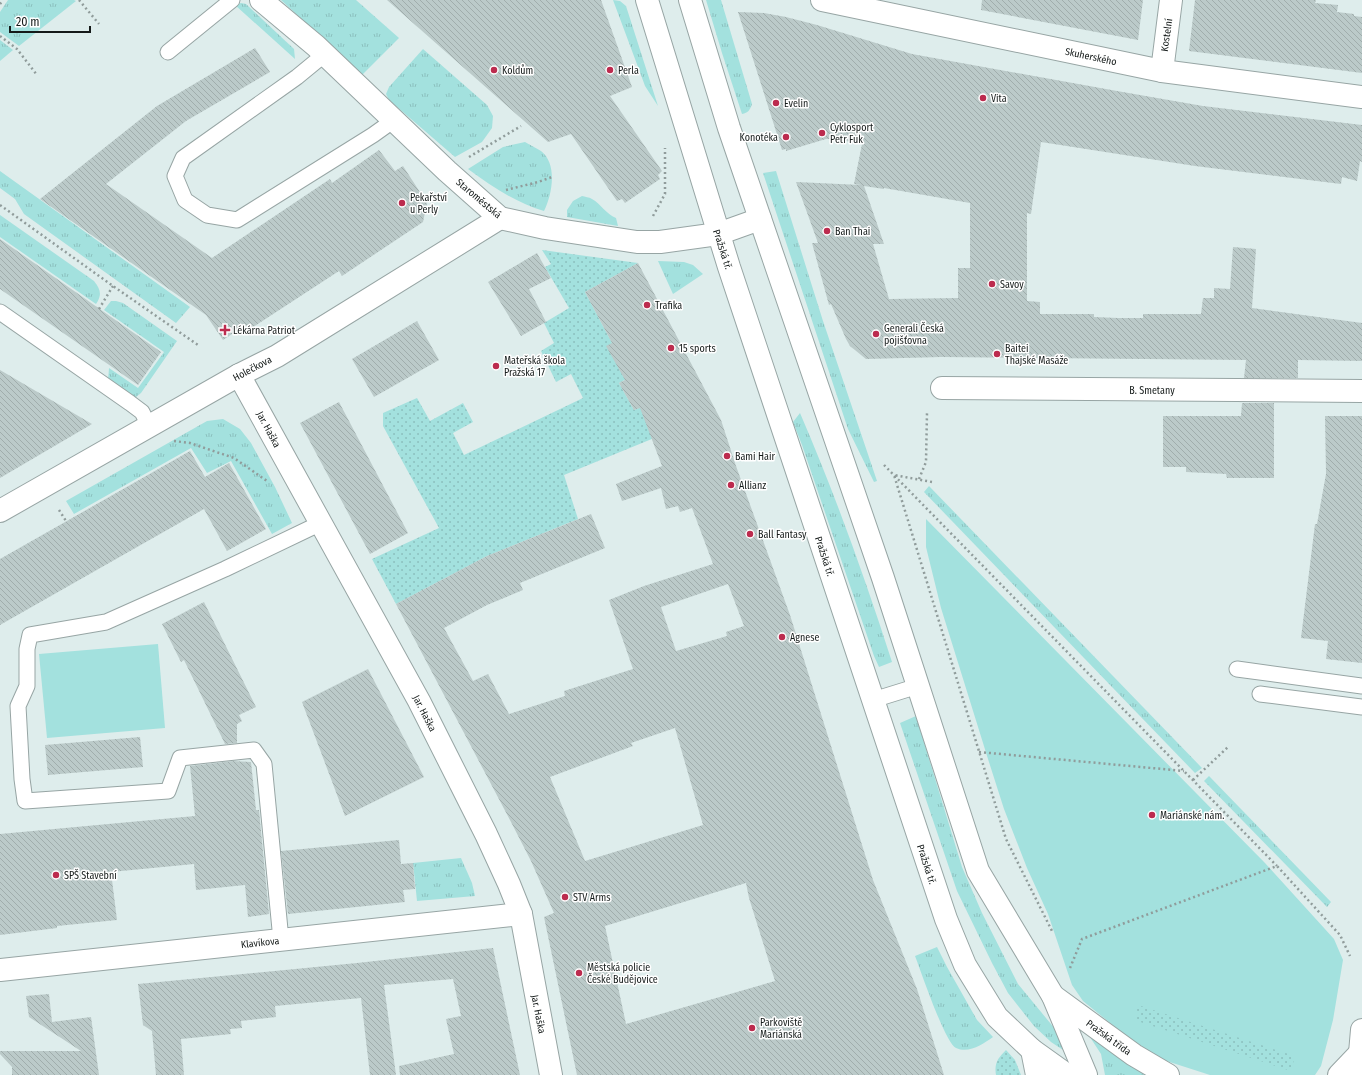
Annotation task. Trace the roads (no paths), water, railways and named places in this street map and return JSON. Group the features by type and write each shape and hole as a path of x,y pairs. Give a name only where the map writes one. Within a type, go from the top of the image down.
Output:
{"street":[{"name":"Staroměstská","path":"261,0 325,54 447,171 500,218 545,228 637,242 660,242 718,234 760,219"},
{"name":"Pražská tř.","path":"647,0 718,234 946,919 965,965 997,1017 1032,1050 1067,1075"},
{"path":"690,0 729,128 883,578 978,871 1053,996 1086,1075"},
{"name":"Skuherského","path":"822,0 1162,70 1362,96"},
{"name":"Kostelní","path":"1162,70 1171,0"},
{"name":"Holečkova","path":"0,511 239,375 283,352 500,218"},
{"name":"Jar. Haška","path":"239,375 422,707 486,834 521,914 551,1075"},
{"name":"B. Smetany","path":"942,388 1362,391"},
{"name":"Klavíkova","path":"0,970 521,914"},
{"name":"Pražská třída","path":"1053,996 1134,1055 1168,1075"},
{"path":"1339,1075 1361,1061 1362,1030"},
{"path":"1032,1050 1037,1075"}],"lane":[{"path":"168,52 232,0"},
{"path":"325,54 297,77 183,158 175,176 184,200 207,216 237,220 373,135 394,120"},
{"path":"0,312 142,412 149,426"},
{"path":"281,940 264,764 254,750 180,758 168,791 25,801 22,779 18,706 27,686 30,635 106,622 225,569 321,523"},
{"path":"1237,669 1362,686"},
{"path":"873,700 918,686"},
{"path":"1260,694 1362,707"}],"place":[{"name":"Koldům","path":"494,70"},
{"name":"Perla","path":"610,70"},
{"name":"Vita","path":"983,98"},
{"name":"Evelin","path":"776,103"},
{"name":"Cyklosport Petr Fuk","path":"822,133"},
{"name":"Konotéka","path":"786,137"},
{"name":"Pekařství u Perly","path":"402,203"},
{"name":"Ban Thai","path":"827,231"},
{"name":"Savoy","path":"992,284"},
{"name":"Trafika","path":"647,305"},
{"name":"Lékárna Patriot","path":"225,330"},
{"name":"Generali Česká pojišťovna","path":"876,334"},
{"name":"15 sports","path":"671,348"},
{"name":"Baitei Thajské Masáže","path":"997,354"},
{"name":"Mateřská škola Pražská 17","path":"496,366"},
{"name":"Bami Hair","path":"727,456"},
{"name":"Allianz","path":"731,485"},
{"name":"Ball Fantasy","path":"750,534"},
{"name":"Agnese","path":"782,637"},
{"name":"Mariánské nám.","path":"1152,815"},
{"name":"SPŠ Stavební","path":"56,875"},
{"name":"STV Arms","path":"565,897"},
{"name":"Městská policie České Budějovice","path":"579,973"},
{"name":"Parkoviště Mariánská","path":"752,1028"}]}
